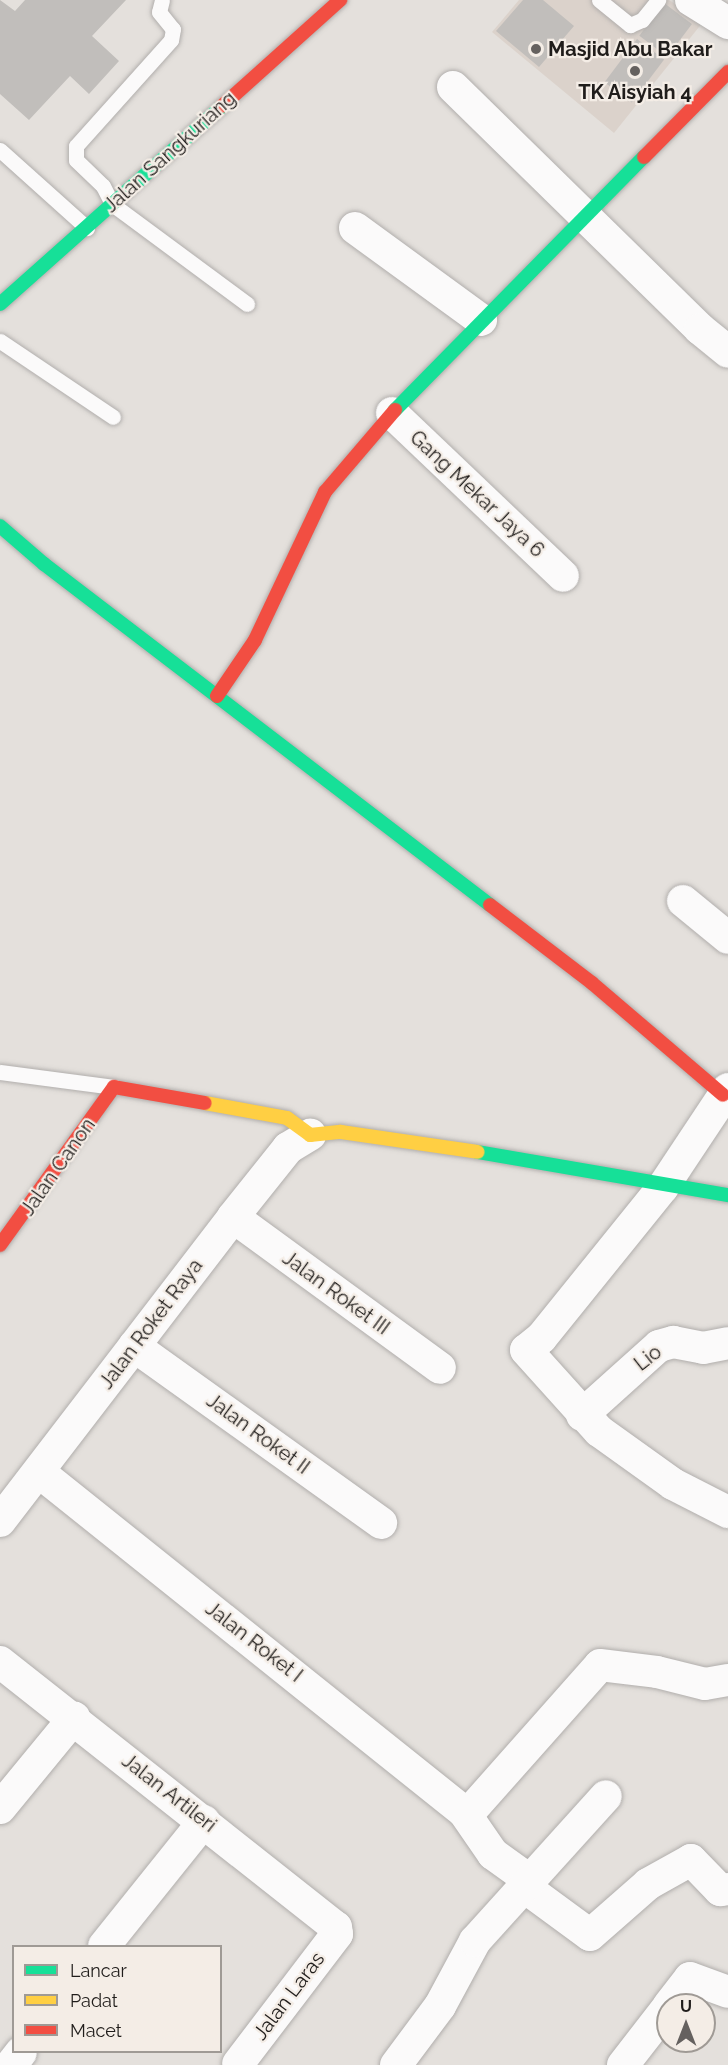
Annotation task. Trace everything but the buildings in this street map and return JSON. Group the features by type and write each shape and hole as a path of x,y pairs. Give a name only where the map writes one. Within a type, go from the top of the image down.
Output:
{"street":[{"name":"Jalan Sangkuriang","path":"0,304 340,0"},
{"path":"691,0 728,23"},
{"path":"217,696 255,640 325,492 392,413 481,320 728,72"},
{"path":"453,87 728,352"},
{"path":"355,228 481,320"},
{"name":"Gang Mekar Jaya 6","path":"392,413 563,576"},
{"path":"0,526 44,564 592,983 726,1092 663,1186 541,1338 526,1350 582,1415 673,1484 728,1512"},
{"path":"683,901 728,938"},
{"path":"114,1087 287,1118 310,1135 341,1132 427,1143 663,1186 728,1195"},
{"name":"Jalan Canon","path":"0,1245 114,1087"},
{"name":"Jalan Roket Raya","path":"0,1521 232,1217 288,1148 310,1135"},
{"name":"Jalan Roket III","path":"232,1217 440,1368"},
{"name":"Lio","path":"582,1415 659,1346 682,1343 703,1348 728,1343"},
{"name":"Jalan Roket II","path":"134,1346 381,1523"},
{"name":"Jalan Roket I","path":"39,1472 467,1815 493,1854 590,1935 648,1884 691,1860 720,1890 728,1889"},
{"name":"Jalan Artileri","path":"0,1662 74,1718 336,1927"},
{"path":"467,1815 600,1665 657,1672 705,1684 728,1680"},
{"path":"0,1808 74,1718"},
{"path":"396,2065 440,2007 475,1941 529,1885 606,1796"},
{"path":"106,1945 204,1821"},
{"name":"Jalan Laras","path":"238,2064 337,1934 336,1927"},
{"path":"679,1993 690,1978 728,1992"},
{"path":"623,2065 656,2023"},
{"path":"11,2065 20,2053"}],"lane":[{"path":"162,0 159,12 173,29 171,40 76,146 76,160 103,186 112,204 247,304"},
{"path":"598,0 630,25 642,20 658,0"},
{"path":"0,150 87,228"},
{"path":"0,341 113,417"},
{"path":"0,1072 114,1087"}],"shaded area":[{"path":"519,0 669,0 703,22 614,133 492,32"}],"traffic: fast":[{"path":"0,304 222,106"},
{"path":"395,410 644,157"},
{"path":"0,526 44,564 490,905"},
{"path":"478,1152 728,1195"}],"traffic: slow":[{"path":"205,1103 287,1118 310,1135 341,1132 478,1152"}],"traffic: jam":[{"path":"222,106 340,0"},
{"path":"644,157 728,72"},
{"path":"217,696 255,640 325,492 395,410"},
{"path":"490,905 592,983 723,1095"},
{"path":"0,1245 114,1087 205,1103"}],"place":[{"name":"Masjid Abu Bakar","path":"536,49"},
{"name":"TK Aisyiah 4","path":"635,71"}]}
